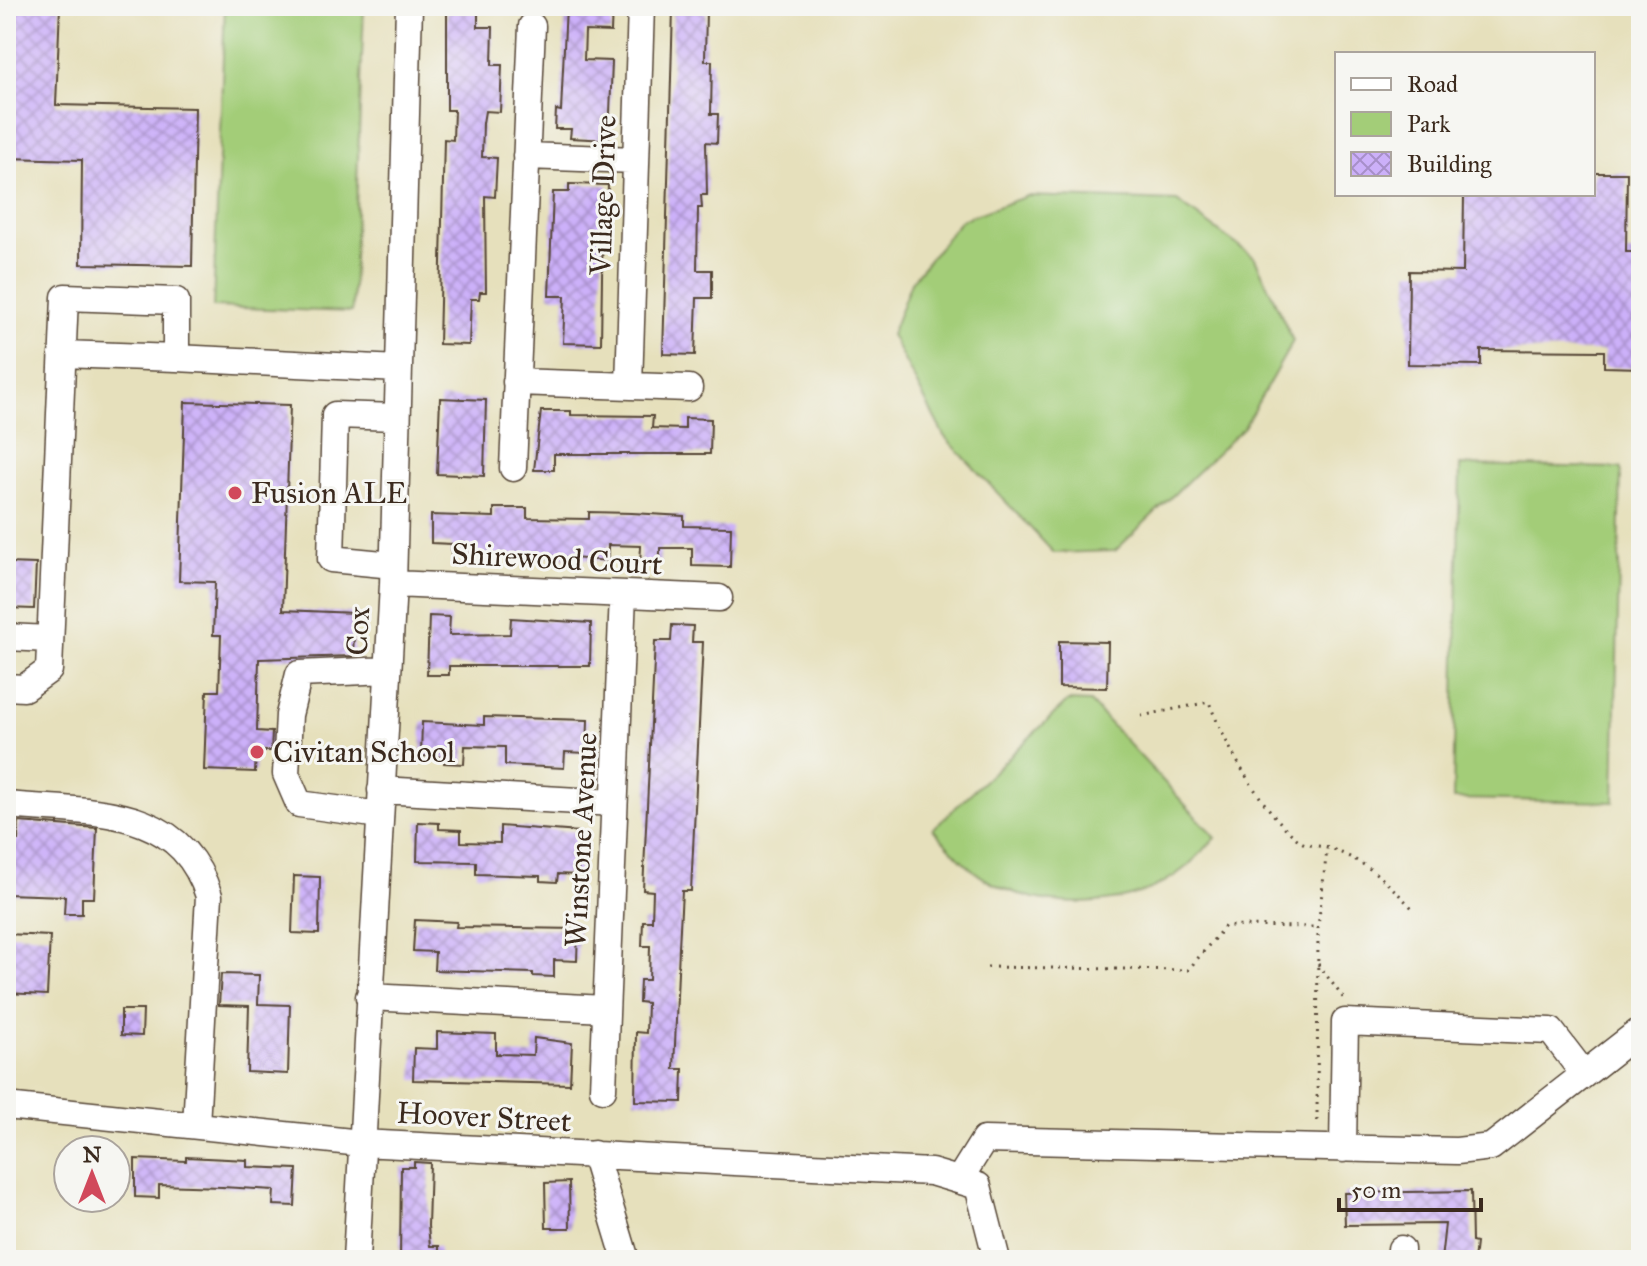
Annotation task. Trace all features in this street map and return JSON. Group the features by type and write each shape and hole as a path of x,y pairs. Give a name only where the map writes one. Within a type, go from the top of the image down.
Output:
{"street":[{"name":"Cox","path":"356,1260 393,574 409,6"},
{"name":"Village Drive","path":"629,386 641,6"},
{"path":"513,468 532,26"},
{"path":"526,156 636,160"},
{"path":"6,687 24,688 49,670 65,297 176,301 176,358"},
{"path":"62,354 399,369"},
{"path":"516,382 689,388"},
{"name":"Shirewood Court","path":"397,417 335,415 331,559 393,574 623,594 719,598"},
{"name":"Winstone Avenue","path":"603,1089 623,594"},
{"path":"6,637 50,639"},
{"path":"388,670 299,674 289,715 286,774 299,804 614,803"},
{"path":"6,805 115,816 156,826 183,845 201,869 209,896 196,1125"},
{"path":"369,997 605,1009"},
{"path":"1343,1149 1345,1022 1551,1031 1584,1074"},
{"path":"997,1260 978,1186 959,1180 984,1140 1457,1151 1491,1147 1641,1030"},
{"name":"Hoover Street","path":"6,1106 361,1143 931,1172 959,1180"},
{"path":"594,1154 626,1260"}],"path":[{"path":"1141,716 1209,702 1222,737 1261,797 1301,843 1327,847 1375,869 1413,909"},
{"path":"1317,1121 1318,927 1327,847"},
{"path":"987,967 1188,970 1225,926 1318,927"},
{"path":"1318,964 1344,999"}],"green space":[{"path":"225,6 364,6 352,312 213,307"},
{"path":"1027,196 1177,201 1255,258 1293,341 1244,427 1115,551 1054,553 944,436 891,335 911,282 961,220"},
{"path":"1460,465 1621,468 1614,802 1453,799"},
{"path":"1068,701 1090,702 1216,838 1185,868 1141,893 1116,899 1065,902 1015,892 975,872 933,829"}],"building":[{"path":"6,6 60,6 56,105 195,108 192,266 81,264 82,160 6,158"},
{"path":"566,6 612,6 611,32 585,31 584,60 612,61 609,140 570,138 571,129 555,129 556,110 561,111"},
{"path":"673,9 706,9 705,61 712,61 711,114 718,114 717,143 706,142 707,195 701,195 702,208 698,208 697,270 712,270 712,298 697,298 695,355 663,354"},
{"path":"447,12 478,13 478,27 493,27 492,65 502,65 500,112 485,111 483,123 482,157 497,158 495,197 485,196 486,292 480,292 479,299 471,299 469,345 439,344 444,139 453,140 454,110 447,110"},
{"path":"1595,173 1627,173 1626,252 1641,252 1641,368 1604,367 1604,351 1481,350 1481,365 1408,364 1409,271 1463,272 1464,196 1595,196"},
{"path":"569,184 608,185 607,213 603,213 601,344 563,343 565,296 549,296 553,192 569,192"},
{"path":"440,398 486,400 484,476 437,474"},
{"path":"185,402 290,405 283,610 355,613 353,656 259,659 257,731 272,732 271,751 256,751 255,772 204,770 207,691 219,691 221,635 213,635 215,582 179,581"},
{"path":"541,411 571,411 571,415 653,416 652,428 685,429 685,418 711,419 710,454 554,454 554,470 534,470"},
{"path":"494,508 527,508 527,518 589,519 589,512 632,513 684,516 684,526 731,527 730,567 692,566 692,548 660,548 660,564 640,564 641,546 608,545 608,561 538,555 451,554 452,544 431,543 431,515 494,517"},
{"path":"6,563 36,564 34,609 6,608"},
{"path":"429,616 450,617 449,635 510,634 511,618 591,623 590,666 449,666 449,675 427,675"},
{"path":"672,625 693,626 692,642 703,642 691,891 682,891 679,947 674,1069 683,1069 682,1102 635,1101 636,1032 646,1033 647,1003 639,1002 640,980 649,980 650,946 642,946 643,921 652,921 653,891 643,890 655,641 671,641"},
{"path":"1059,641 1108,642 1107,688 1059,687"},
{"path":"484,717 588,720 587,753 565,752 564,768 505,765 505,747 465,746 464,764 444,763 444,757 421,756 422,722 484,725"},
{"path":"19,822 97,828 94,898 82,898 82,914 64,914 65,896 6,894 6,840 18,840"},
{"path":"418,822 439,823 439,829 461,830 461,842 500,843 500,826 579,832 578,875 558,874 557,882 540,881 540,876 476,874 476,862 417,861"},
{"path":"294,876 320,877 319,934 292,933"},
{"path":"415,920 457,922 456,927 578,929 577,961 554,960 554,977 533,976 533,973 434,970 435,952 413,951"},
{"path":"6,934 50,936 47,995 6,993"},
{"path":"221,974 259,975 258,1004 290,1005 288,1074 247,1072 249,1006 219,1005"},
{"path":"121,1010 143,1010 142,1036 121,1035"},
{"path":"437,1032 496,1034 496,1054 533,1055 534,1038 572,1043 570,1084 413,1080 414,1048 437,1049"},
{"path":"186,1157 247,1160 247,1167 297,1169 295,1206 273,1205 274,1190 222,1187 159,1185 159,1198 135,1197 135,1159 186,1161"},
{"path":"414,1162 430,1163 428,1226 430,1246 439,1246 439,1260 400,1260 401,1167 414,1167"},
{"path":"569,1182 570,1228 546,1228 545,1183"},
{"path":"1471,1191 1472,1242 1476,1243 1474,1260 1441,1260 1445,1224 1345,1225 1344,1193"}],"place":[{"name":"Fusion ALE","path":"235,493"},
{"name":"Civitan School","path":"257,752"}]}
